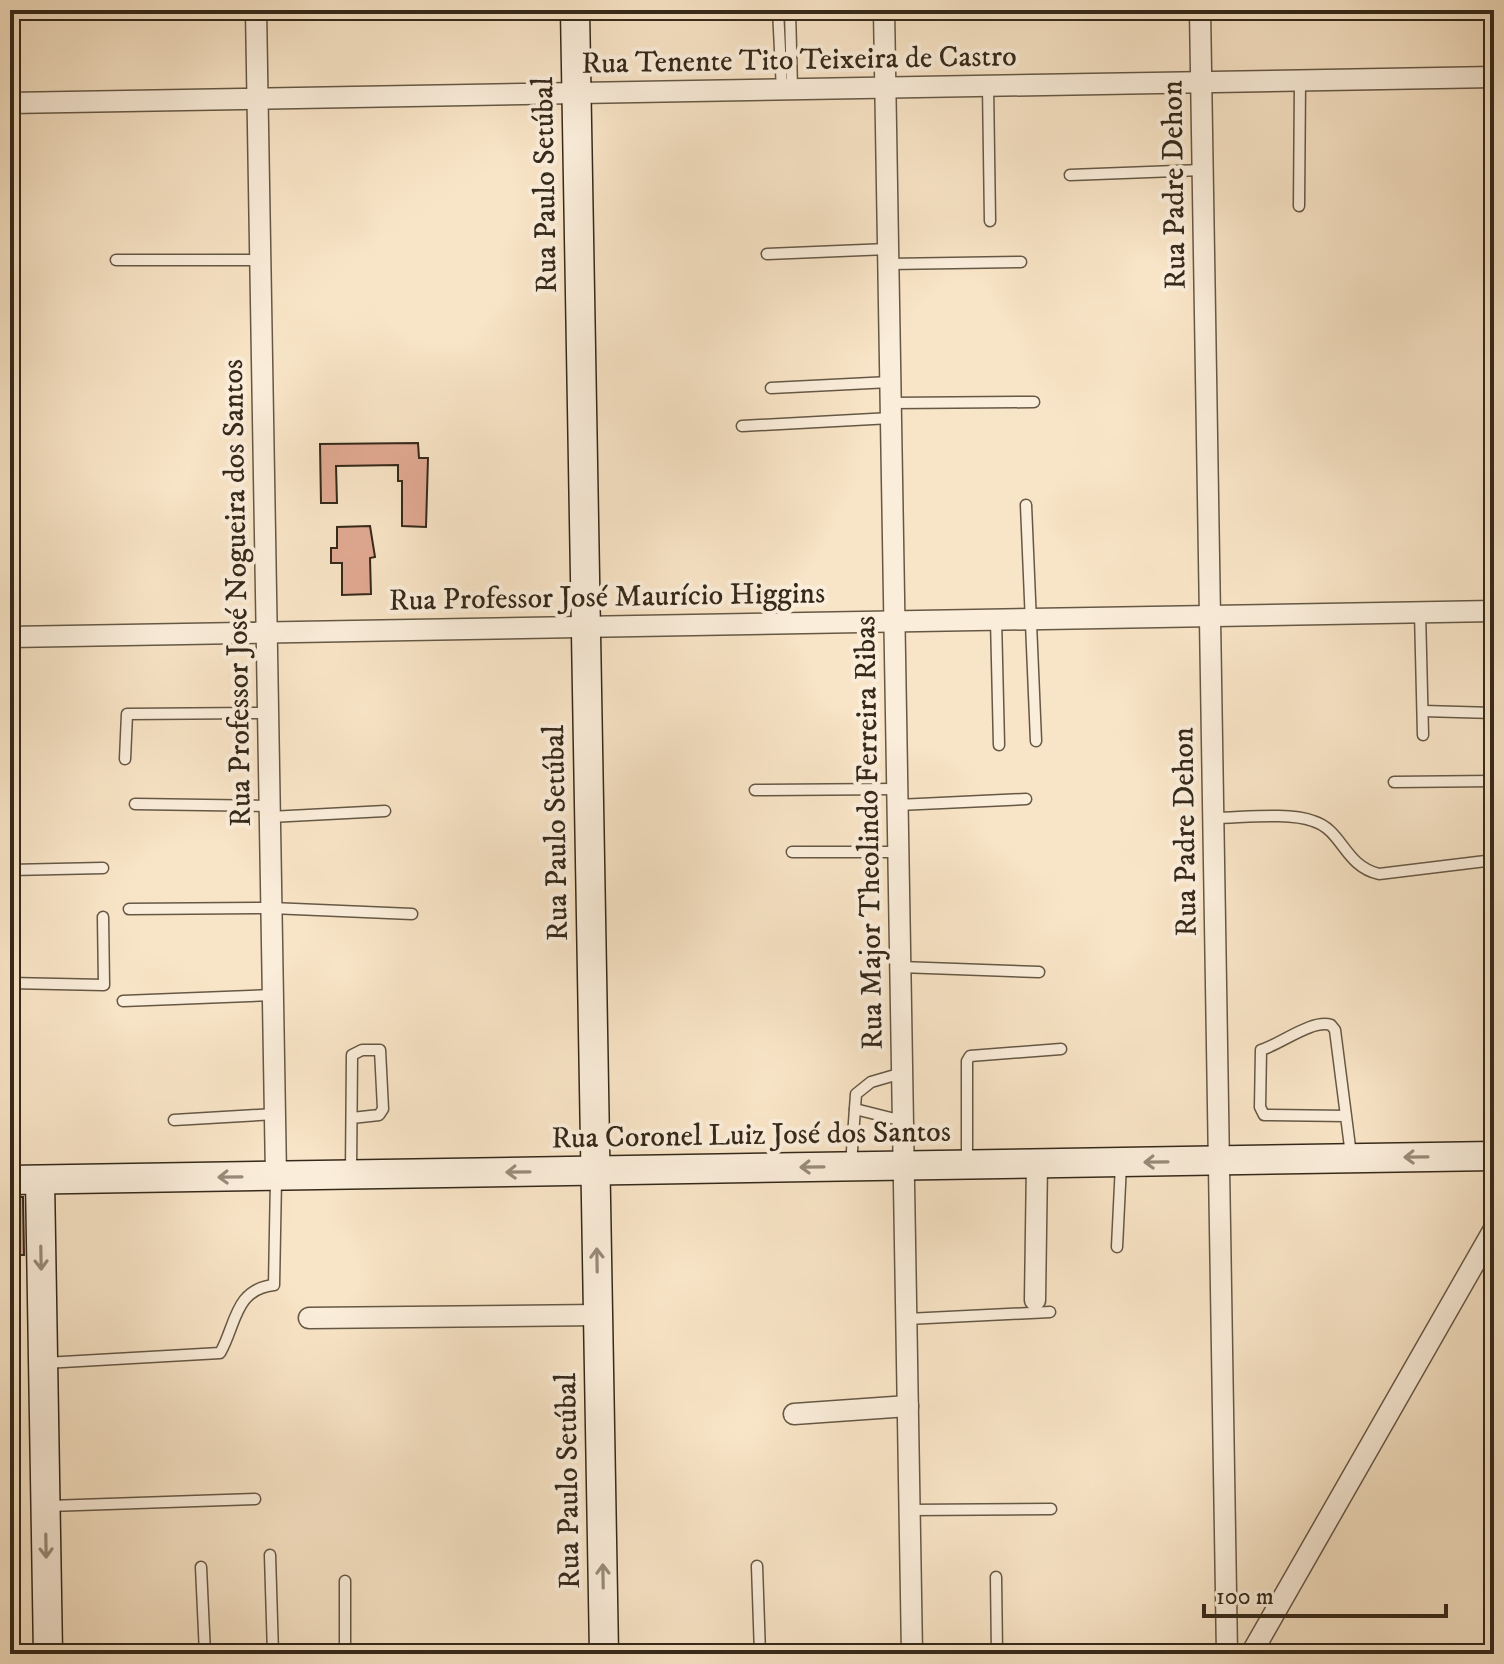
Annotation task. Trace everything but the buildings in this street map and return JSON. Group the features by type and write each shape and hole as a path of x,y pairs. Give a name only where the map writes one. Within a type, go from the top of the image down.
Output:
{"main road":[{"name":"Rua Paulo Setúbal","path":"575,10 604,1654"},
{"name":"Rua Coronel Luiz José dos Santos","path":"10,1180 1494,1156"},
{"path":"40,1180 48,1654"}],"street":[{"name":"Rua Professor José Nogueira dos Santos","path":"256,10 276,1176"},
{"name":"Rua Major Theolindo Ferreira Ribas","path":"884,10 912,1654"},
{"name":"Rua Padre Dehon","path":"1200,10 1227,1654"},
{"name":"Rua Tenente Tito Teixeira de Castro","path":"10,103 1494,77"},
{"name":"Rua Professor José Maurício Higgins","path":"10,637 1494,611"},
{"path":"1037,1163 1042,1306"},
{"path":"1251,1654 1494,1229"},
{"path":"309,1318 598,1315"},
{"path":"794,1414 908,1406"}],"lane":[{"path":"778,10 787,90"},
{"path":"787,90 790,10"},
{"path":"1299,206 1300,81"},
{"path":"988,86 990,221"},
{"path":"1070,175 1202,170"},
{"path":"767,254 1021,262"},
{"path":"116,260 260,260"},
{"path":"771,388 890,382"},
{"path":"742,426 891,411 1034,402"},
{"path":"1026,505 1035,646 1036,741"},
{"path":"1420,612 1423,735"},
{"path":"996,619 999,745"},
{"path":"1423,711 1494,713"},
{"path":"125,759 127,714 268,713"},
{"path":"1394,782 1494,781"},
{"path":"755,790 1026,799"},
{"path":"135,804 270,812 385,811"},
{"path":"1213,818 1314,821 1331,832 1364,871 1379,874 1494,860"},
{"path":"792,852 898,852"},
{"path":"10,870 103,868"},
{"path":"129,909 271,908 412,914"},
{"path":"10,983 104,985 103,917"},
{"path":"900,967 1039,972"},
{"path":"123,1001 273,995"},
{"path":"1346,1116 1264,1115 1260,1107 1261,1050 1284,1042 1309,1027 1331,1025 1335,1030 1346,1116 1351,1158"},
{"path":"967,1165 967,1061 970,1056 1061,1049"},
{"path":"351,1175 352,1055 362,1050 380,1050 382,1113 352,1118"},
{"path":"850,1167 856,1094 862,1087 902,1073"},
{"path":"855,1109 903,1121"},
{"path":"174,1120 275,1114"},
{"path":"1117,1247 1121,1162"},
{"path":"43,1363 220,1353 233,1313 260,1286 274,1285 276,1176"},
{"path":"907,1319 1042,1306"},
{"path":"45,1506 255,1499"},
{"path":"910,1510 1051,1509"},
{"path":"270,1555 273,1654"},
{"path":"757,1566 760,1654"},
{"path":"201,1567 205,1654"},
{"path":"996,1577 997,1654"},
{"path":"345,1581 345,1654"}]}
